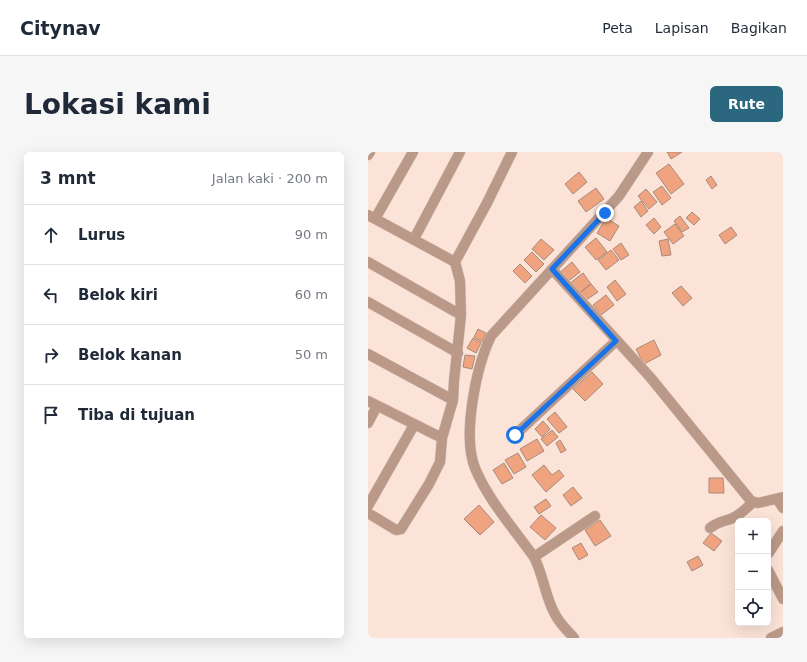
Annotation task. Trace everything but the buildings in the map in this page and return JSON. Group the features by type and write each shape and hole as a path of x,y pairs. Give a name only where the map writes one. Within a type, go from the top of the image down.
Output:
{"street":[{"path":"413,152 372,217 455,262"},
{"path":"414,239 460,152"},
{"path":"368,513 396,530 403,527 430,484 440,462 442,438 453,400 461,315 460,281 455,262 487,203 512,152"},
{"path":"574,638 556,616 539,566 534,557 486,489 474,467 470,444 472,402 479,367 491,336 619,196 648,152"},
{"path":"368,262 461,315"},
{"path":"552,269 650,378 753,502 758,503 780,498 783,508"},
{"path":"368,302 458,353"},
{"path":"515,435 616,341"},
{"path":"368,354 453,400"},
{"path":"368,423 372,404 442,438"},
{"path":"368,506 414,425"},
{"path":"710,528 722,520 739,514 753,502"},
{"path":"534,557 595,516"},
{"path":"771,549 783,531"},
{"path":"771,576 783,599"},
{"path":"771,638 783,632"}],"route":[{"path":"515,435 616,341 552,269 572,246 605,213"}]}
